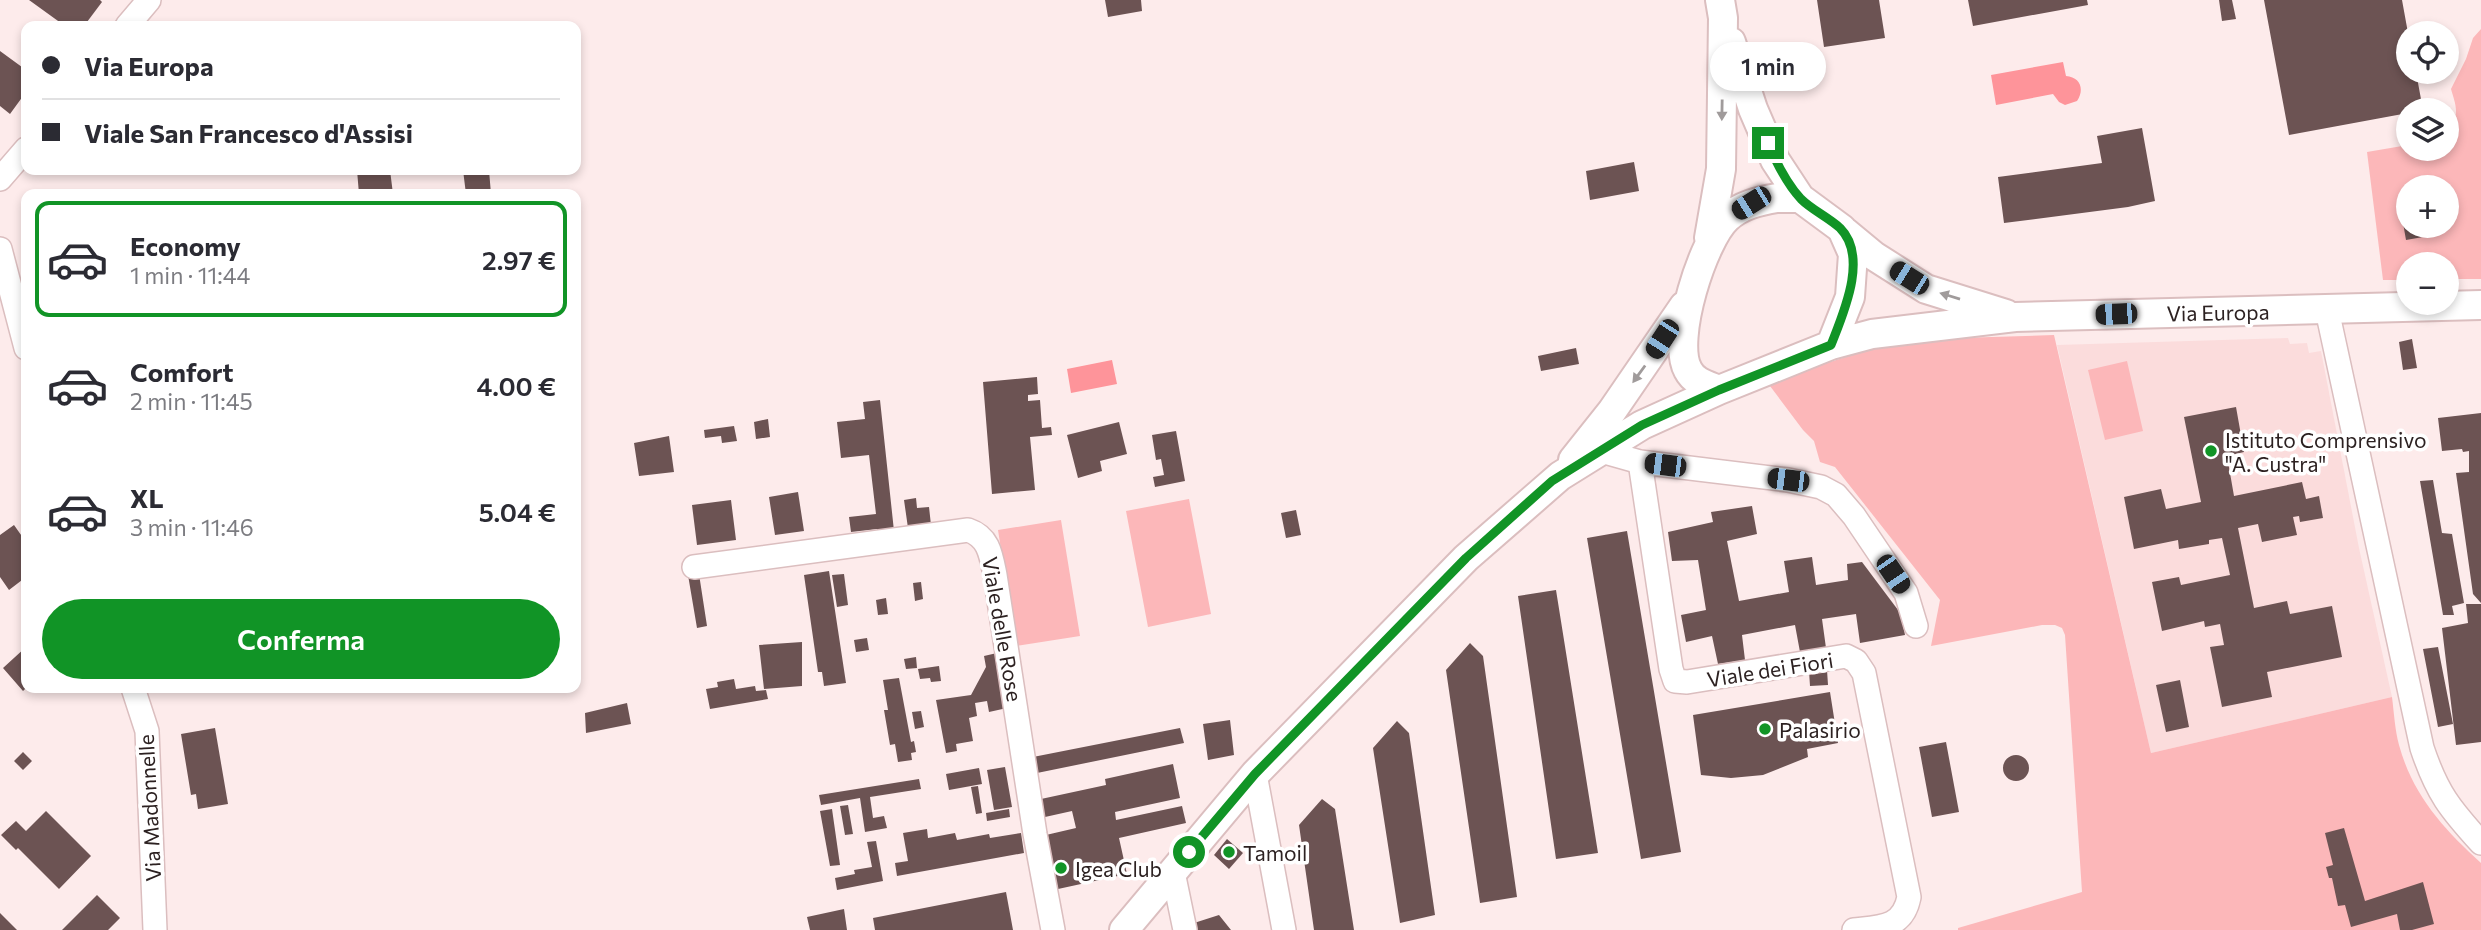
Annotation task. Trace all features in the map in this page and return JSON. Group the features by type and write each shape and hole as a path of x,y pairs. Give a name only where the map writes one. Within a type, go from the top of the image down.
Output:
{"street":[{"path":"131,21 149,0"},
{"path":"1722,9 1753,109 1775,160 1800,198 1874,256 1926,289 2015,317"},
{"path":"1719,390 1695,380 1687,369 1684,332 1690,297 1709,244 1721,169 1722,9"},
{"path":"0,179 21,155"},
{"path":"1709,244 1727,218 1751,203 1776,198 1800,198"},
{"path":"1124,930 1255,774 1466,558 1560,476 1642,425 1719,390 1831,345 1850,298 1853,254 1842,229"},
{"path":"0,249 21,329"},
{"path":"1560,476 1612,411 1690,297"},
{"name":"Via Europa","path":"1831,345 1872,334 2015,317 2481,305"},
{"path":"2327,310 2422,748 2443,800 2478,835"},
{"path":"1601,451 1640,462 1788,480 1821,487 1836,495 1854,516 1906,593 1916,626"},
{"name":"Viale dei Fiori","path":"1640,462 1671,670 1675,681 1687,682 1846,656 1856,661 1864,673 1909,897 1907,910 1887,926 1854,930"},
{"name":"Viale delle Rose","path":"694,567 968,530 979,533 989,546 995,575 1035,834 1053,930"},
{"name":"Via Madonnelle","path":"135,693 147,731 155,930"},
{"path":"1255,774 1284,930"},
{"path":"1173,872 1185,930"}],"shaded area":[{"path":"2481,29 2481,279 2459,279 2459,252 2396,252 2396,280 2383,280 2367,152 2396,147 2396,161 2459,161 2459,98 2454,98 2451,89 2454,84 2459,84 2459,73 2473,38"},
{"path":"2063,62 2066,76 2080,84 2081,92 2077,101 2065,105 2053,94 1996,105 1991,75"},
{"path":"2054,335 2151,753 2392,697 2399,745 2421,796 2442,824 2481,863 2481,930 1958,930 2082,892 2065,635 2062,628 2042,625 1931,646 1940,600 1835,467 1820,462 1814,441 1770,386 1817,366 1891,343"},
{"name":"Istituto Comprensivo \"A. Custra\"","path":"2288,338 2290,344 2307,343 2309,353 2321,351 2359,548 2392,697 2151,753 2057,345"},
{"path":"1112,360 1117,384 1071,393 1067,369"},
{"path":"2127,361 2143,431 2105,440 2088,370"},
{"path":"1189,499 1211,614 1148,627 1126,511"},
{"path":"1061,520 1080,636 1016,646 998,530"}],"building":[{"path":"29,0 102,2 88,21 58,21"},
{"path":"1105,0 1141,0 1142,11 1108,17"},
{"path":"1817,0 1879,0 1885,38 1824,47"},
{"path":"1968,0 2087,0 2088,5 1973,26"},
{"path":"2219,0 2232,0 2236,19 2222,21"},
{"path":"2264,0 2402,0 2406,21 2396,21 2396,84 2418,84 2421,98 2396,98 2396,115 2289,135"},
{"path":"0,51 21,66 21,99 10,114 0,106"},
{"path":"2142,128 2155,201 2004,223 1998,177 2102,163 2097,136"},
{"path":"1634,162 1639,191 1590,200 1586,171"},
{"path":"357,175 391,175 392,189 359,189"},
{"path":"464,175 489,175 491,189 465,189"},
{"path":"2412,339 2417,368 2403,370 2399,342"},
{"path":"1576,348 1579,364 1541,371 1538,356"},
{"path":"1037,377 1038,394 1028,395 1028,401 1040,400 1042,428 1051,427 1052,435 1030,437 1035,490 992,494 983,382"},
{"path":"880,400 894,531 878,533 877,529 851,532 849,517 876,514 869,455 841,458 837,422 865,419 863,402"},
{"path":"2236,407 2244,452 2227,456 2234,496 2302,482 2306,499 2319,496 2323,518 2300,522 2299,516 2293,517 2297,535 2262,542 2258,524 2238,528 2254,608 2287,601 2290,614 2332,606 2342,657 2267,672 2272,697 2222,707 2210,647 2224,645 2220,624 2205,627 2204,621 2162,631 2152,582 2179,577 2181,585 2230,575 2222,538 2209,540 2209,544 2179,549 2178,540 2134,549 2124,497 2161,489 2166,509 2201,502 2184,417"},
{"path":"2481,413 2481,603 2473,594 2456,473 2469,472 2469,451 2442,451 2438,418"},
{"path":"768,419 770,437 756,439 754,422"},
{"path":"1119,422 1127,454 1100,461 1102,471 1078,478 1067,435"},
{"path":"734,426 737,441 722,443 721,436 705,438 704,430"},
{"path":"1176,431 1185,481 1155,487 1153,477 1164,475 1161,459 1156,460 1152,435"},
{"path":"669,436 674,472 639,476 634,443"},
{"path":"2433,480 2442,533 2452,534 2464,603 2452,606 2454,615 2443,615 2420,481"},
{"path":"798,492 804,531 775,535 769,497"},
{"path":"916,498 917,508 929,507 931,525 908,528 904,500"},
{"path":"731,500 736,540 697,545 692,505"},
{"path":"1752,506 1757,534 1727,541 1739,601 1789,592 1784,561 1812,557 1816,585 1848,580 1847,564 1862,562 1901,614 1905,635 1860,643 1856,614 1822,619 1826,648 1800,652 1795,625 1742,635 1745,660 1718,664 1712,636 1686,642 1681,615 1706,610 1698,560 1672,561 1668,532 1713,522 1711,512"},
{"path":"1296,510 1301,535 1286,538 1281,513"},
{"path":"14,525 21,535 21,581 9,590 0,577 0,535"},
{"path":"1627,531 1681,852 1641,859 1587,538"},
{"path":"829,571 846,683 824,686 822,672 818,672 804,575"},
{"path":"699,574 707,626 697,628 688,575"},
{"path":"844,574 848,605 837,607 832,575"},
{"path":"921,582 923,599 915,601 913,583"},
{"path":"1556,590 1598,853 1556,859 1518,596"},
{"path":"886,598 888,614 878,615 876,600"},
{"path":"2466,604 2481,604 2481,742 2456,745 2442,628 2468,623"},
{"path":"867,638 869,650 856,652 854,640"},
{"path":"802,642 802,686 764,689 759,645"},
{"path":"1470,643 1483,656 1517,897 1480,903 1446,670"},
{"path":"2438,647 2453,724 2438,727 2423,649"},
{"path":"21,652 21,689 3,668"},
{"path":"997,653 1007,708 989,712 987,701 975,703 977,716 969,718 973,741 956,744 957,751 946,753 936,700 971,695 986,667 984,656"},
{"path":"916,657 917,668 906,669 904,659"},
{"path":"939,666 941,681 920,679 918,669"},
{"path":"1827,670 1828,685 1810,686 1809,671"},
{"path":"899,678 911,742 914,741 916,752 911,753 912,760 898,762 895,744 890,745 884,710 888,710 883,680"},
{"path":"734,679 736,689 755,686 756,691 766,690 768,699 710,709 706,689 718,687 717,682"},
{"path":"2180,680 2189,727 2166,732 2156,685"},
{"name":"Palasirio","path":"1830,692 1838,743 1807,749 1808,757 1763,775 1731,778 1701,775 1693,715"},
{"path":"627,703 631,724 586,733 585,713"},
{"path":"921,711 924,727 915,729 912,712"},
{"path":"1230,720 1234,755 1208,760 1203,724"},
{"path":"1397,721 1409,733 1435,915 1400,923 1373,748"},
{"path":"215,728 228,804 198,809 196,794 191,795 181,734"},
{"path":"1180,728 1184,743 1037,773 1033,757"},
{"path":"1946,742 1959,812 1932,817 1919,747"},
{"path":"23,752 32,761 23,770 14,761"},
{"path":"2016,755 2025,759 2029,768 2025,777 2016,781 2007,777 2003,768 2007,759"},
{"path":"1173,764 1180,798 1115,812 1116,820 1182,806 1186,823 1119,838 1127,874 1058,889 1046,835 1076,828 1072,811 1045,817 1041,799 1106,785 1105,779"},
{"path":"1005,767 1012,807 994,810 987,770"},
{"path":"979,768 982,784 949,790 946,774"},
{"path":"919,779 921,789 870,797 873,818 884,816 887,828 865,832 860,798 821,805 819,795"},
{"path":"978,786 982,813 976,814 971,787"},
{"path":"1322,799 1335,809 1354,930 1314,930 1299,825"},
{"path":"848,805 853,834 845,835 840,806"},
{"path":"832,809 840,865 830,866 820,811"},
{"path":"1009,809 1010,817 987,821 986,813"},
{"path":"46,811 91,856 59,889 1,835 16,821 26,831"},
{"path":"2344,828 2365,901 2423,882 2434,924 2400,930 2397,914 2351,927 2345,905 2338,906 2332,878 2329,878 2326,867 2333,865 2325,833"},
{"path":"927,829 928,838 955,833 957,840 989,834 990,838 1021,833 1024,853 897,876 895,863 908,861 903,833"},
{"path":"1227,839 1243,853 1229,869 1214,855"},
{"path":"876,841 883,881 837,890 835,878 855,874 854,870 872,867 867,842"},
{"path":"1006,892 1013,930 875,930 873,918"},
{"path":"97,895 120,918 108,930 62,930"},
{"path":"844,909 847,930 810,930 807,917"},
{"path":"0,913 17,930 0,930"},
{"path":"1219,915 1231,930 1196,930 1194,923"}],"place":[{"name":"Istituto Comprensivo \"A. Custra\"","path":"2211,451"},
{"name":"Palasirio","path":"1765,729"},
{"name":"Tamoil","path":"1229,852"},
{"name":"Igea Club","path":"1061,868"}],"route":[{"path":"1189,852 1255,774 1466,558 1552,481 1642,425 1719,390 1831,345 1850,298 1853,254 1842,229 1800,198 1775,160 1768,143"}]}
